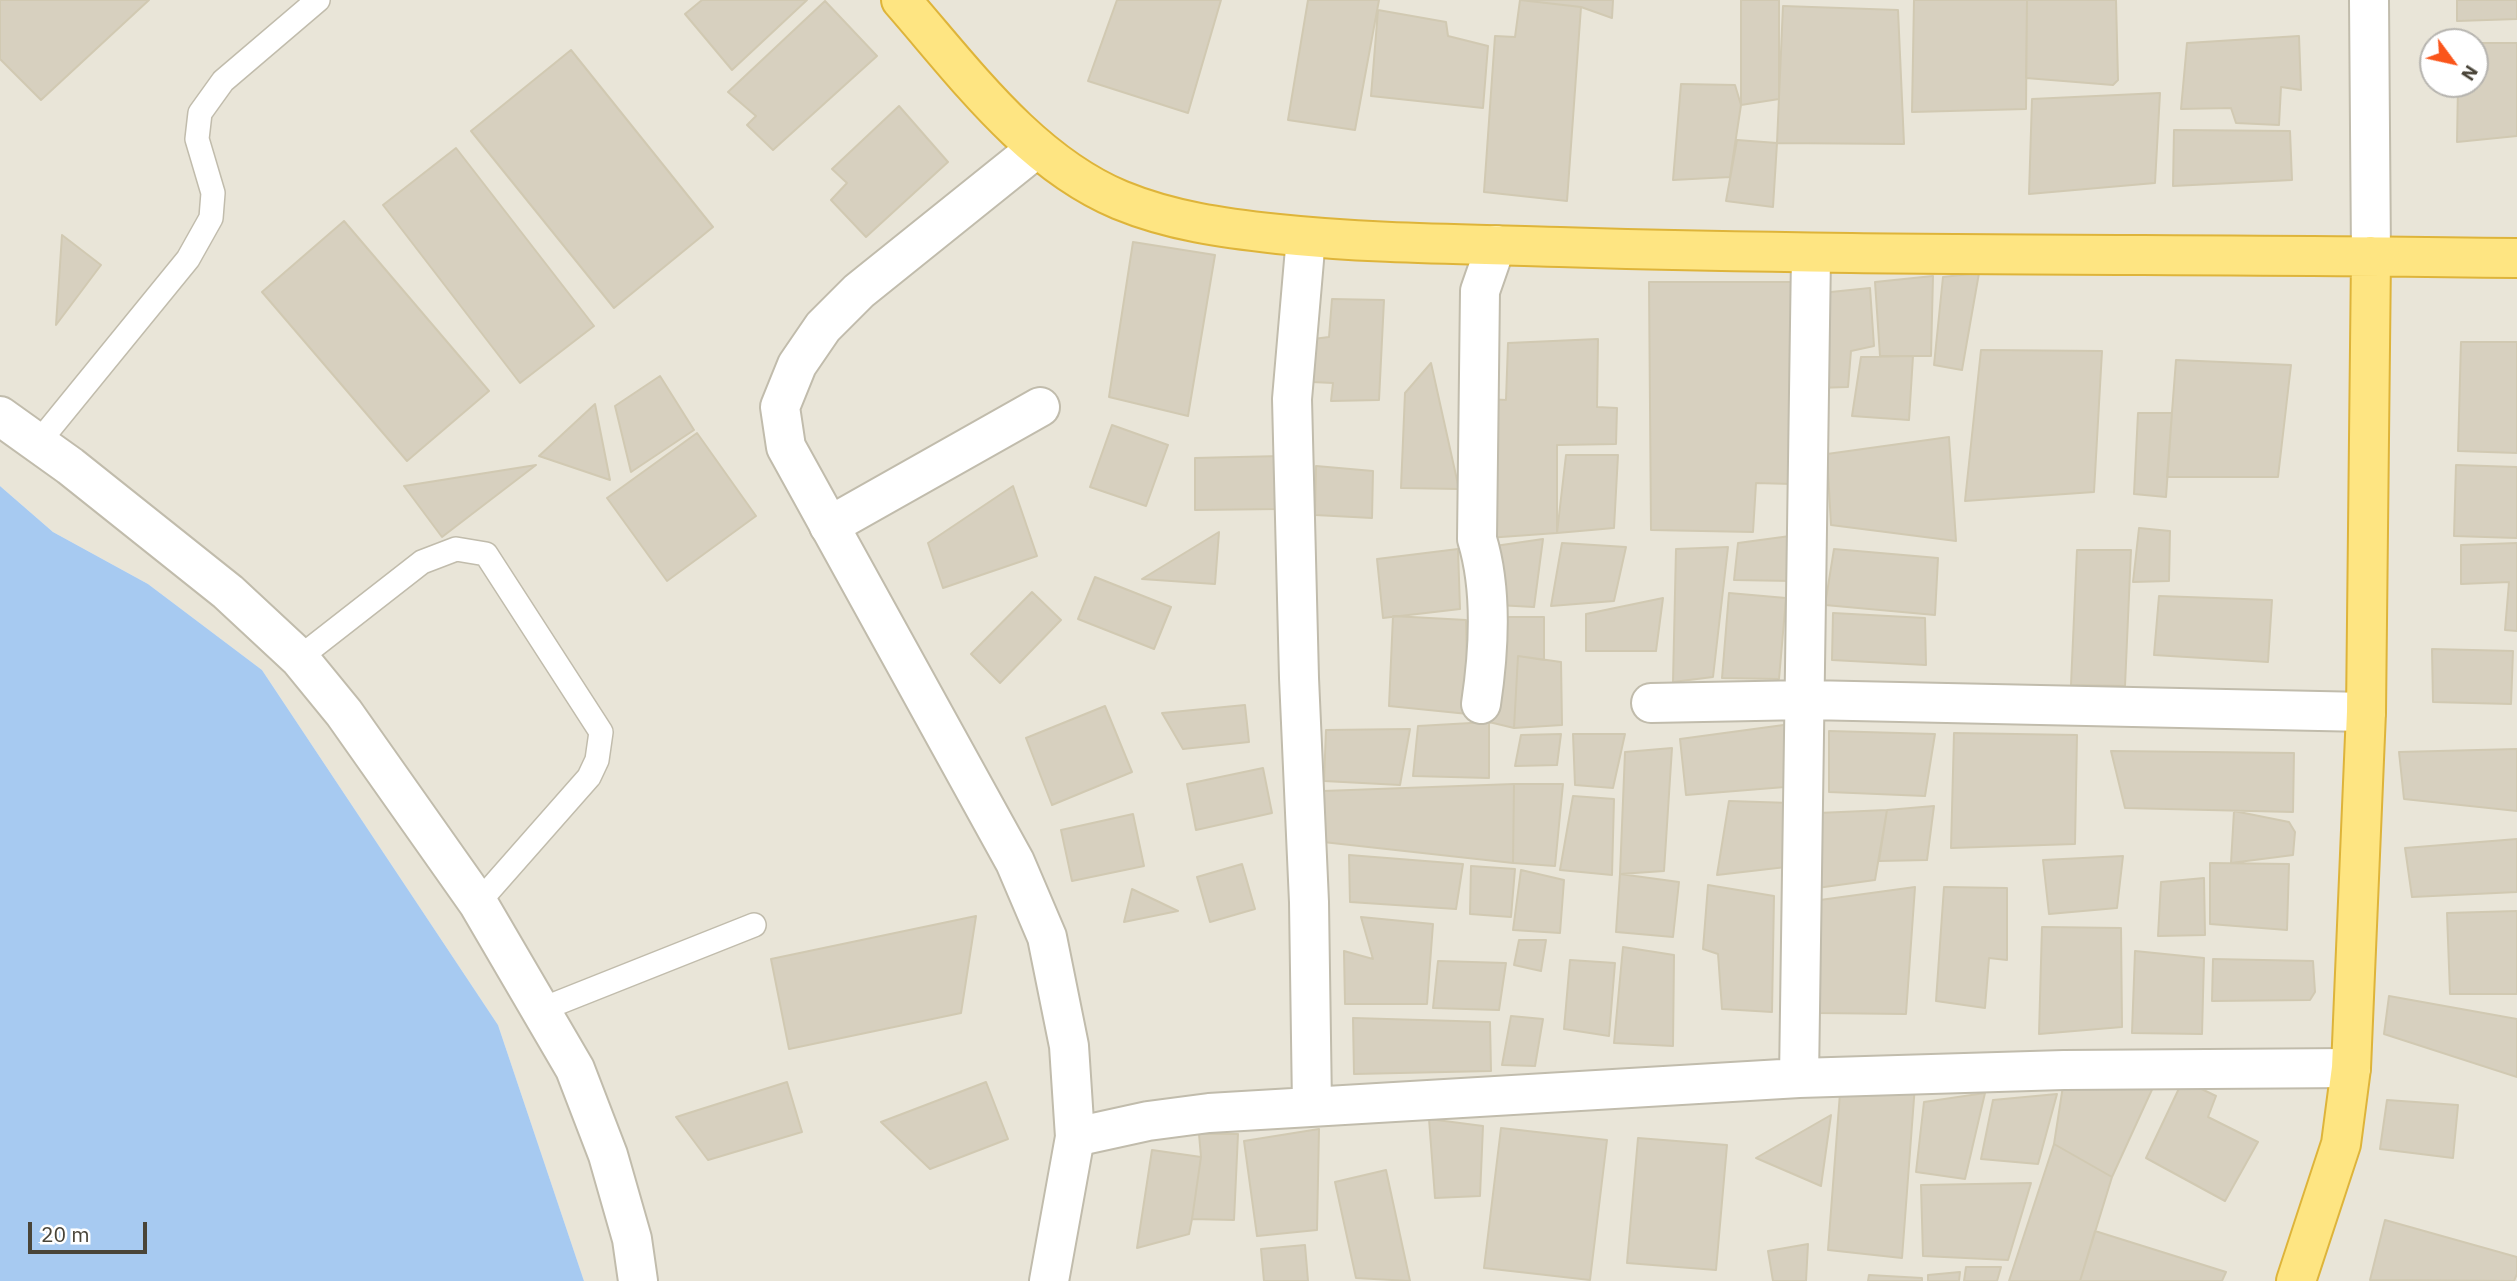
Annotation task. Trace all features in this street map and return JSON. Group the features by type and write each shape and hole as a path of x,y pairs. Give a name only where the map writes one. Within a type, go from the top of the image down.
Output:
{"highway":[{"path":"901,0 1037,148 1116,199 1171,219 1306,237 1811,255 2517,258"},
{"path":"2296,1281 2341,1144 2351,1068 2366,712 2371,256"}],"street":[{"path":"2369,0 2371,256"},
{"path":"1037,148 859,291 824,327 797,365 780,407 786,447 1015,862 1047,937 1069,1046 1074,1138 1049,1281"},
{"path":"1306,237 1292,399 1299,678 1309,902 1312,1107"},
{"path":"1481,704 1488,657 1485,563 1477,539 1480,291 1496,245"},
{"path":"1799,1078 1807,700 1811,255"},
{"path":"830,526 1040,407"},
{"path":"0,416 228,592 299,658 344,713 478,903 575,1069 608,1155 632,1239 638,1281"},
{"path":"1651,703 1807,700 2366,712"},
{"path":"1074,1138 1172,1118 1799,1078 2064,1070 2351,1068"}],"lane":[{"path":"38,443 188,259 211,218 213,193 197,139 201,113 223,81 318,0"},
{"path":"299,658 422,562 456,549 486,554 601,732 597,760 589,777 478,903"},
{"path":"540,1010 754,925"}],"shaded area":[{"path":"0,0 2517,0 2517,1281 584,1281 498,1025 262,670 148,584 53,532 0,486"}],"water":[{"path":"0,486 53,532 148,584 262,670 498,1025 584,1281 0,1281"}],"building":[{"path":"0,0 149,0 41,100 0,59"},
{"path":"702,0 807,0 732,70 685,14"},
{"path":"1117,0 1221,0 1188,113 1088,81"},
{"path":"1308,0 1379,0 1355,130 1288,120"},
{"path":"1520,0 1581,7 1567,201 1484,192 1495,36 1515,37"},
{"path":"1520,0 1613,0 1612,18 1581,7"},
{"path":"1741,0 1779,0 1779,99 1741,105"},
{"path":"1914,0 2027,0 2026,109 1912,112"},
{"path":"2027,0 2116,0 2118,80 2113,85 2026,78"},
{"path":"2457,0 2517,0 2517,19 2457,21"},
{"path":"825,1 877,56 773,150 747,125 756,116 728,92"},
{"path":"1783,6 1898,10 1904,144 1777,143"},
{"path":"1378,10 1446,22 1448,36 1488,46 1483,108 1371,96"},
{"path":"2299,36 2301,90 2281,87 2279,125 2236,123 2231,108 2181,109 2187,43"},
{"path":"2489,43 2517,43 2517,136 2457,142 2458,98 2489,98"},
{"path":"571,50 713,227 614,308 471,131"},
{"path":"1681,84 1735,85 1741,105 1730,177 1673,180"},
{"path":"2160,93 2155,183 2029,194 2032,99"},
{"path":"899,106 948,162 866,237 831,200 847,183 832,169"},
{"path":"2174,130 2290,131 2292,180 2173,186"},
{"path":"1737,140 1777,143 1773,207 1726,201"},
{"path":"456,148 594,326 520,383 383,205"},
{"path":"344,221 489,391 407,461 262,292"},
{"path":"62,235 101,265 56,325"},
{"path":"1133,242 1215,255 1188,416 1109,397"},
{"path":"1979,273 1962,370 1934,365 1943,277"},
{"path":"1933,276 1931,356 1880,356 1875,282"},
{"path":"1649,282 1795,282 1792,484 1756,483 1753,532 1651,530"},
{"path":"1870,288 1874,346 1851,351 1848,387 1816,388 1811,294"},
{"path":"1332,299 1384,300 1379,400 1331,401 1333,383 1312,382 1313,339 1329,337"},
{"path":"1598,339 1597,407 1617,408 1616,444 1557,445 1557,533 1487,538 1486,399 1506,400 1508,343"},
{"path":"2461,342 2517,342 2517,453 2458,451"},
{"path":"1981,350 2102,351 2094,492 1965,501"},
{"path":"1913,356 1909,420 1852,416 1861,357"},
{"path":"2176,360 2291,365 2278,477 2167,477"},
{"path":"1431,363 1459,489 1401,488 1405,393"},
{"path":"660,376 694,430 631,472 615,406"},
{"path":"595,404 610,480 539,456"},
{"path":"2138,413 2172,413 2166,497 2134,494"},
{"path":"1112,425 1168,445 1146,506 1090,487"},
{"path":"697,433 756,516 667,581 607,498"},
{"path":"1949,437 1956,541 1831,525 1827,454"},
{"path":"1566,455 1618,455 1614,528 1557,533"},
{"path":"1282,456 1278,509 1195,510 1195,458"},
{"path":"536,465 442,537 404,486"},
{"path":"2456,465 2517,467 2517,538 2454,536"},
{"path":"1316,466 1373,471 1372,518 1315,515"},
{"path":"1013,486 1037,556 943,588 928,543"},
{"path":"2139,528 2170,531 2169,581 2133,582"},
{"path":"1219,532 1215,584 1142,579"},
{"path":"1790,536 1793,581 1734,580 1738,543"},
{"path":"1543,539 1534,607 1497,605 1495,546"},
{"path":"1562,543 1626,547 1614,601 1551,606"},
{"path":"2517,543 2517,631 2505,630 2509,582 2461,584 2461,545"},
{"path":"1728,547 1713,677 1673,682 1676,549"},
{"path":"1458,549 1460,609 1383,618 1377,559"},
{"path":"1834,549 1938,558 1935,615 1825,605"},
{"path":"2077,550 2131,550 2125,686 2071,685"},
{"path":"1095,577 1171,607 1154,649 1078,619"},
{"path":"1032,592 1061,620 1000,683 971,654"},
{"path":"1729,593 1786,598 1779,679 1722,678"},
{"path":"2159,596 2272,600 2268,662 2154,655"},
{"path":"1663,598 1656,651 1586,651 1586,614"},
{"path":"1833,613 1925,618 1926,665 1832,660"},
{"path":"1393,616 1466,620 1468,714 1389,706"},
{"path":"1498,617 1544,617 1544,660 1518,656 1514,728 1489,722"},
{"path":"2432,649 2513,651 2511,704 2433,702"},
{"path":"1518,656 1561,662 1562,725 1514,728"},
{"path":"1245,705 1249,742 1183,749 1162,713"},
{"path":"1105,706 1132,772 1052,805 1026,738"},
{"path":"1489,722 1489,778 1413,776 1418,726"},
{"path":"1791,724 1785,787 1686,795 1680,739"},
{"path":"1410,729 1400,785 1324,781 1326,730"},
{"path":"1829,731 1935,734 1925,796 1829,792"},
{"path":"1954,733 2077,735 2075,844 1951,848"},
{"path":"1561,734 1557,765 1515,766 1521,735"},
{"path":"1573,734 1625,734 1613,788 1575,785"},
{"path":"1672,748 1664,871 1620,874 1625,752"},
{"path":"2517,749 2517,811 2404,799 2399,752"},
{"path":"2111,751 2294,753 2293,812 2125,808"},
{"path":"1263,768 1272,813 1196,830 1187,784"},
{"path":"1514,784 1513,863 1323,842 1323,791"},
{"path":"1514,784 1563,784 1555,866 1513,863"},
{"path":"1573,796 1614,799 1612,875 1560,870"},
{"path":"1729,801 1791,803 1786,867 1717,875"},
{"path":"1934,806 1927,860 1879,861 1887,810"},
{"path":"1887,810 1875,880 1817,888 1818,813"},
{"path":"2234,811 2289,822 2295,832 2293,855 2231,863"},
{"path":"1133,814 1144,866 1072,881 1061,830"},
{"path":"2517,839 2517,892 2412,897 2405,848"},
{"path":"1349,855 1463,864 1456,909 1350,902"},
{"path":"2123,856 2117,908 2049,914 2043,860"},
{"path":"2210,863 2289,864 2287,930 2210,924"},
{"path":"1242,864 1255,909 1210,922 1197,877"},
{"path":"1471,866 1515,869 1511,917 1470,914"},
{"path":"1521,870 1564,880 1560,933 1513,930"},
{"path":"1620,874 1679,882 1673,937 1616,932"},
{"path":"2204,878 2205,935 2158,936 2161,882"},
{"path":"1708,885 1774,896 1772,1012 1722,1009 1718,954 1703,949"},
{"path":"1915,887 1906,1014 1818,1013 1820,900"},
{"path":"1944,887 2007,888 2007,960 1989,958 1985,1008 1936,1001"},
{"path":"1132,889 1178,911 1124,922"},
{"path":"2517,911 2517,994 2450,994 2447,913"},
{"path":"976,916 961,1013 789,1049 771,959"},
{"path":"1361,917 1433,924 1427,1004 1345,1004 1344,951 1373,959"},
{"path":"2042,927 2121,928 2122,1027 2039,1034"},
{"path":"1519,940 1546,940 1541,971 1514,965"},
{"path":"1623,947 1674,955 1673,1046 1614,1043"},
{"path":"2135,951 2204,958 2202,1034 2132,1033"},
{"path":"2213,959 2313,961 2315,992 2310,1000 2212,1001"},
{"path":"1570,960 1615,963 1609,1036 1564,1029"},
{"path":"1438,961 1506,963 1499,1010 1433,1008"},
{"path":"2389,996 2517,1019 2517,1077 2384,1034"},
{"path":"1511,1016 1543,1019 1535,1066 1502,1065"},
{"path":"1353,1018 1490,1022 1491,1071 1354,1074"},
{"path":"2065,1073 2155,1083 2112,1177 2054,1144"},
{"path":"2183,1080 2216,1096 2208,1117 2258,1142 2225,1201 2146,1158"},
{"path":"787,1082 802,1132 708,1160 676,1117"},
{"path":"986,1082 1008,1139 930,1169 881,1122"},
{"path":"1915,1085 1902,1258 1828,1250 1840,1093"},
{"path":"1985,1093 1965,1179 1916,1172 1924,1102"},
{"path":"2057,1094 2038,1164 1981,1159 1993,1100"},
{"path":"2387,1100 2458,1105 2453,1158 2380,1149"},
{"path":"1831,1115 1821,1186 1756,1158"},
{"path":"1429,1119 1483,1126 1480,1196 1435,1198"},
{"path":"1501,1128 1607,1140 1590,1280 1484,1268"},
{"path":"1319,1129 1317,1230 1257,1236 1244,1141"},
{"path":"1199,1134 1238,1134 1234,1220 1192,1219 1201,1157"},
{"path":"1638,1138 1727,1145 1716,1270 1627,1263"},
{"path":"2054,1144 2112,1177 2080,1281 2009,1281"},
{"path":"1152,1150 1201,1157 1192,1219 1189,1234 1137,1248"},
{"path":"1386,1170 1410,1281 1356,1278 1335,1182"},
{"path":"2031,1183 2008,1260 1923,1256 1921,1185"},
{"path":"2385,1220 2517,1257 2517,1274 2514,1281 2370,1280"},
{"path":"2095,1231 2226,1272 2222,1281 2080,1281"},
{"path":"1808,1244 1806,1281 1773,1281 1768,1251"},
{"path":"1305,1245 1308,1281 1264,1281 1261,1249"},
{"path":"1966,1267 2001,1267 1997,1281 1964,1281"},
{"path":"1960,1272 1959,1281 1928,1281 1928,1275"},
{"path":"1869,1275 1922,1278 1922,1281 1868,1281"}]}
